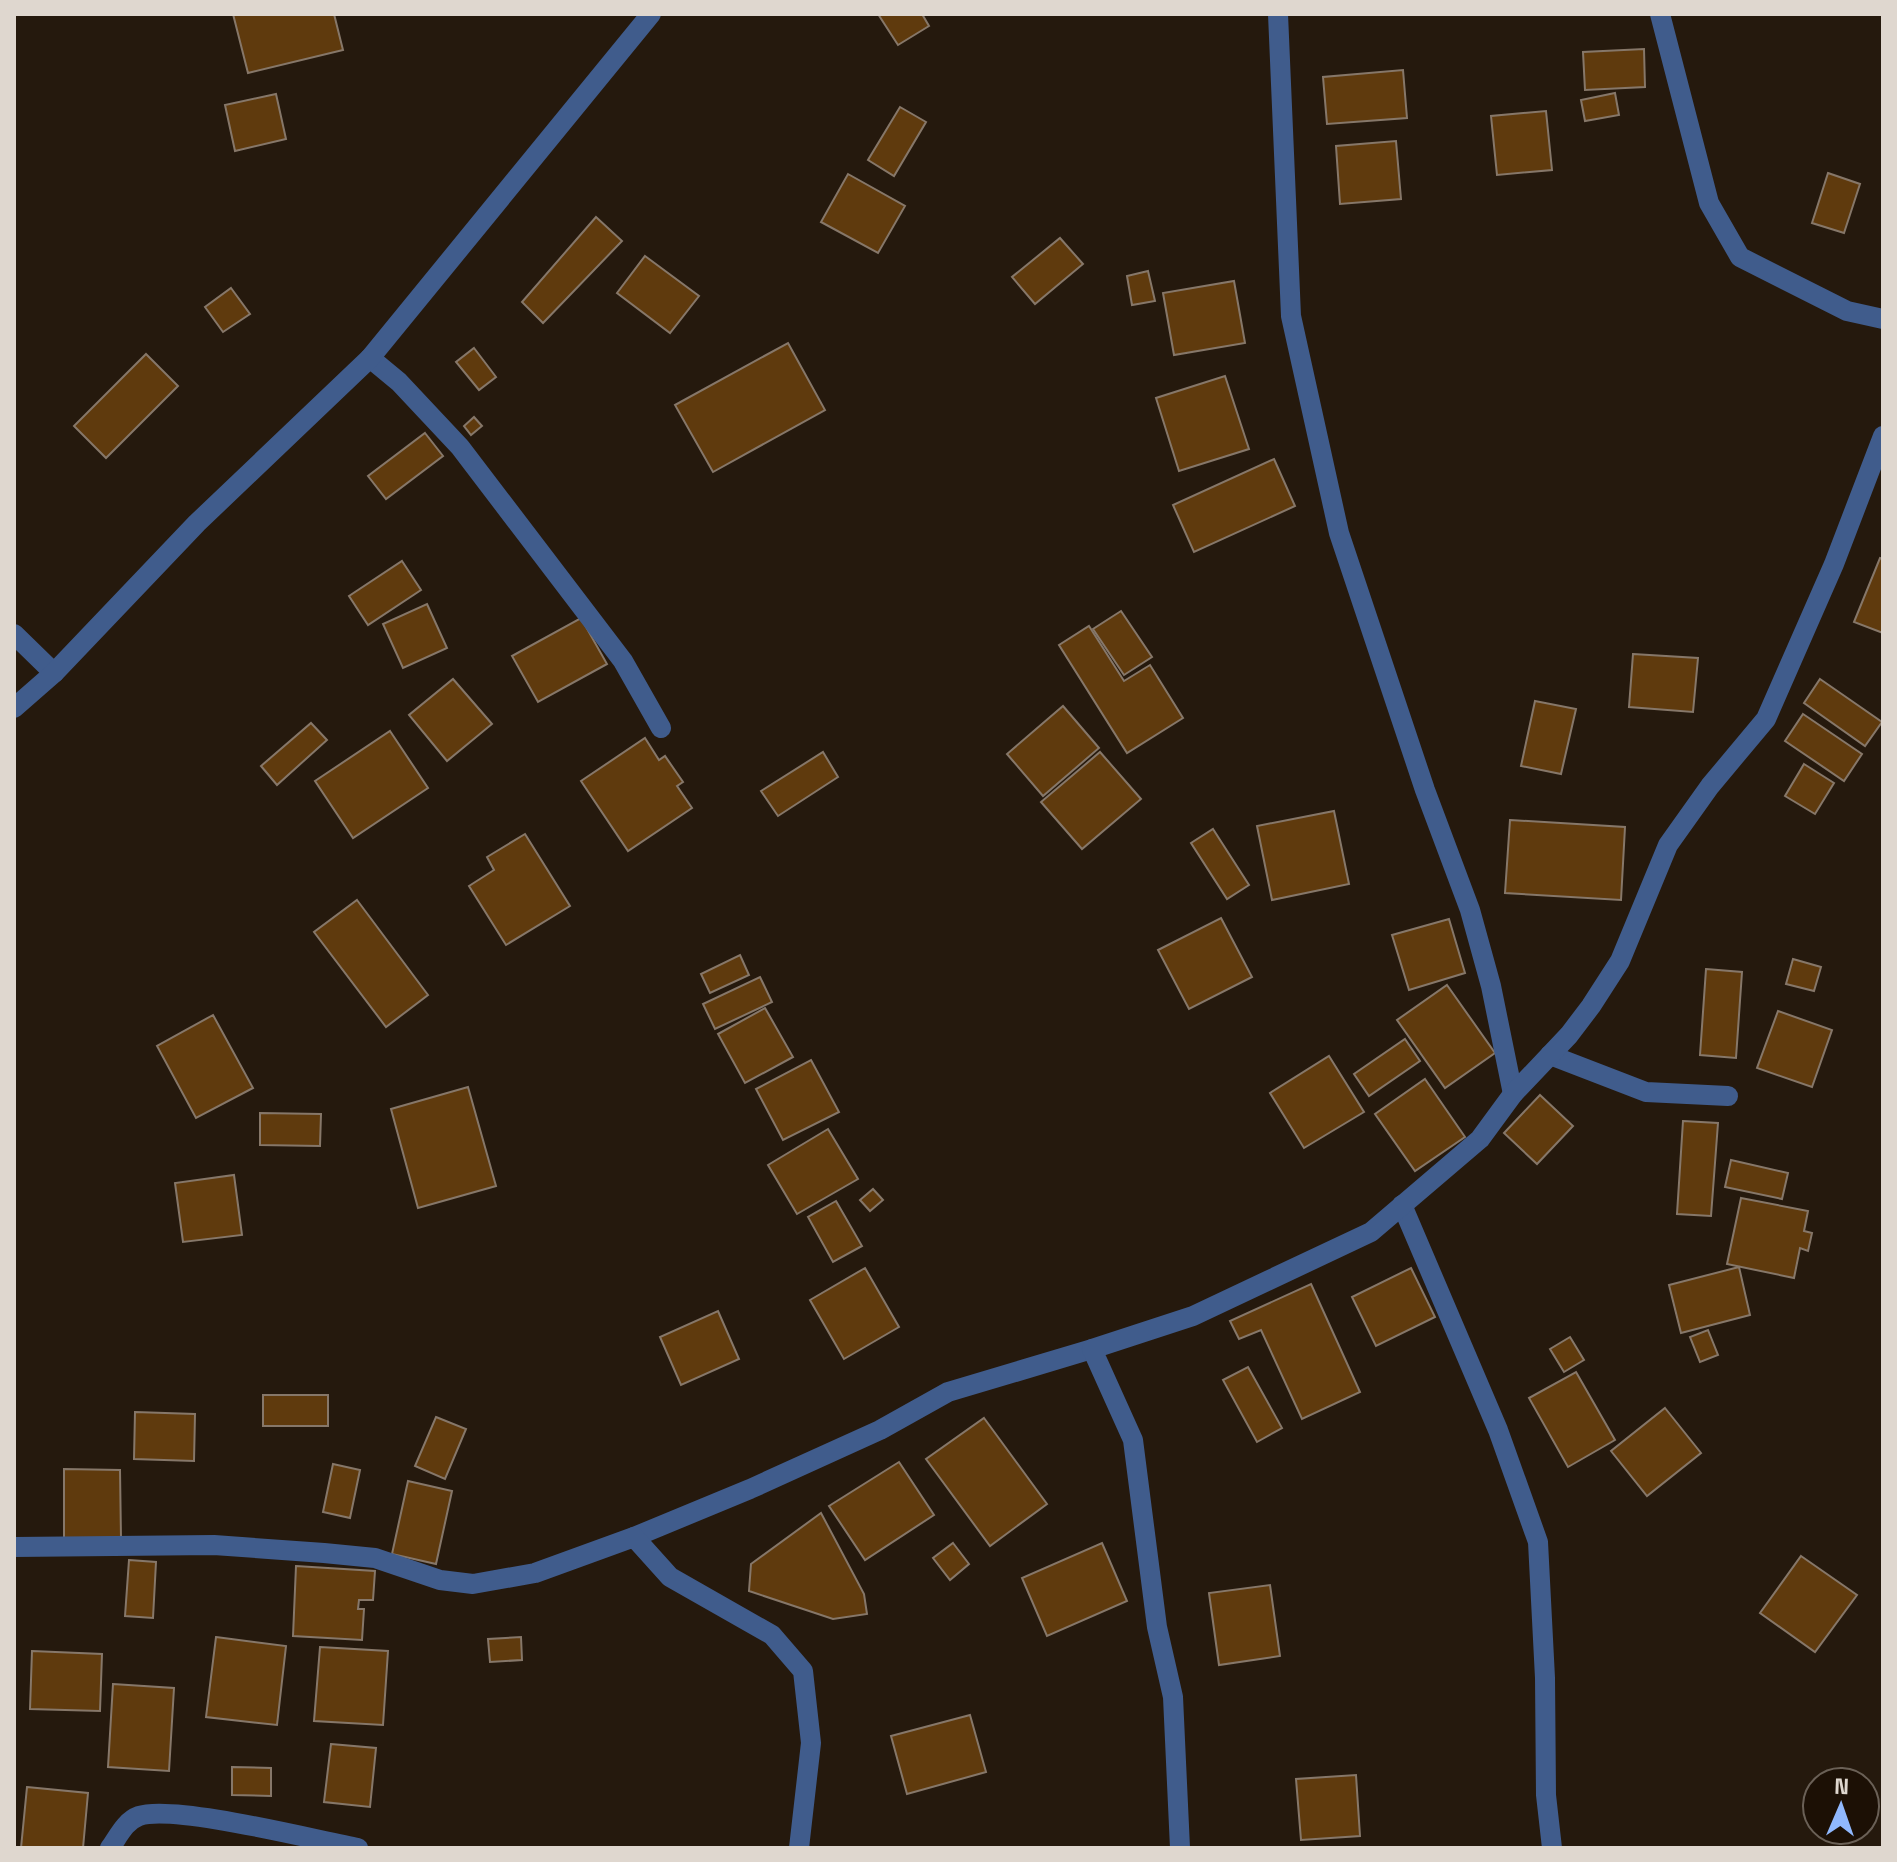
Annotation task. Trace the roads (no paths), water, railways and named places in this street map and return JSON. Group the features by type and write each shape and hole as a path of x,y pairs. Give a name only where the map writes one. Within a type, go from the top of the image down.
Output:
{"street":[{"path":"14,708 54,673 197,523 370,358 651,14"},
{"path":"1278,14 1291,316 1339,533 1425,790 1470,910 1491,986 1513,1094"},
{"path":"1660,14 1709,203 1740,257 1847,311 1883,319"},
{"path":"370,358 399,382 460,447 623,661 661,728"},
{"path":"14,1547 214,1545 324,1553 375,1558 440,1580 473,1584 535,1573 634,1537 854,1442 948,1392 1193,1316 1371,1232 1480,1139 1513,1094 1584,1016 1620,961 1668,845 1710,786 1766,719 1834,564 1883,436"},
{"path":"14,634 54,673"},
{"path":"1550,1055 1646,1092 1728,1096"},
{"path":"1402,1205 1498,1430 1538,1542 1545,1678 1546,1795 1552,1848"},
{"path":"1092,1349 1133,1440 1157,1627 1173,1697 1180,1848"},
{"path":"634,1537 670,1577 772,1635 803,1671 811,1743 799,1848"},
{"path":"110,1848 128,1823 140,1816 195,1816 358,1848"}]}
